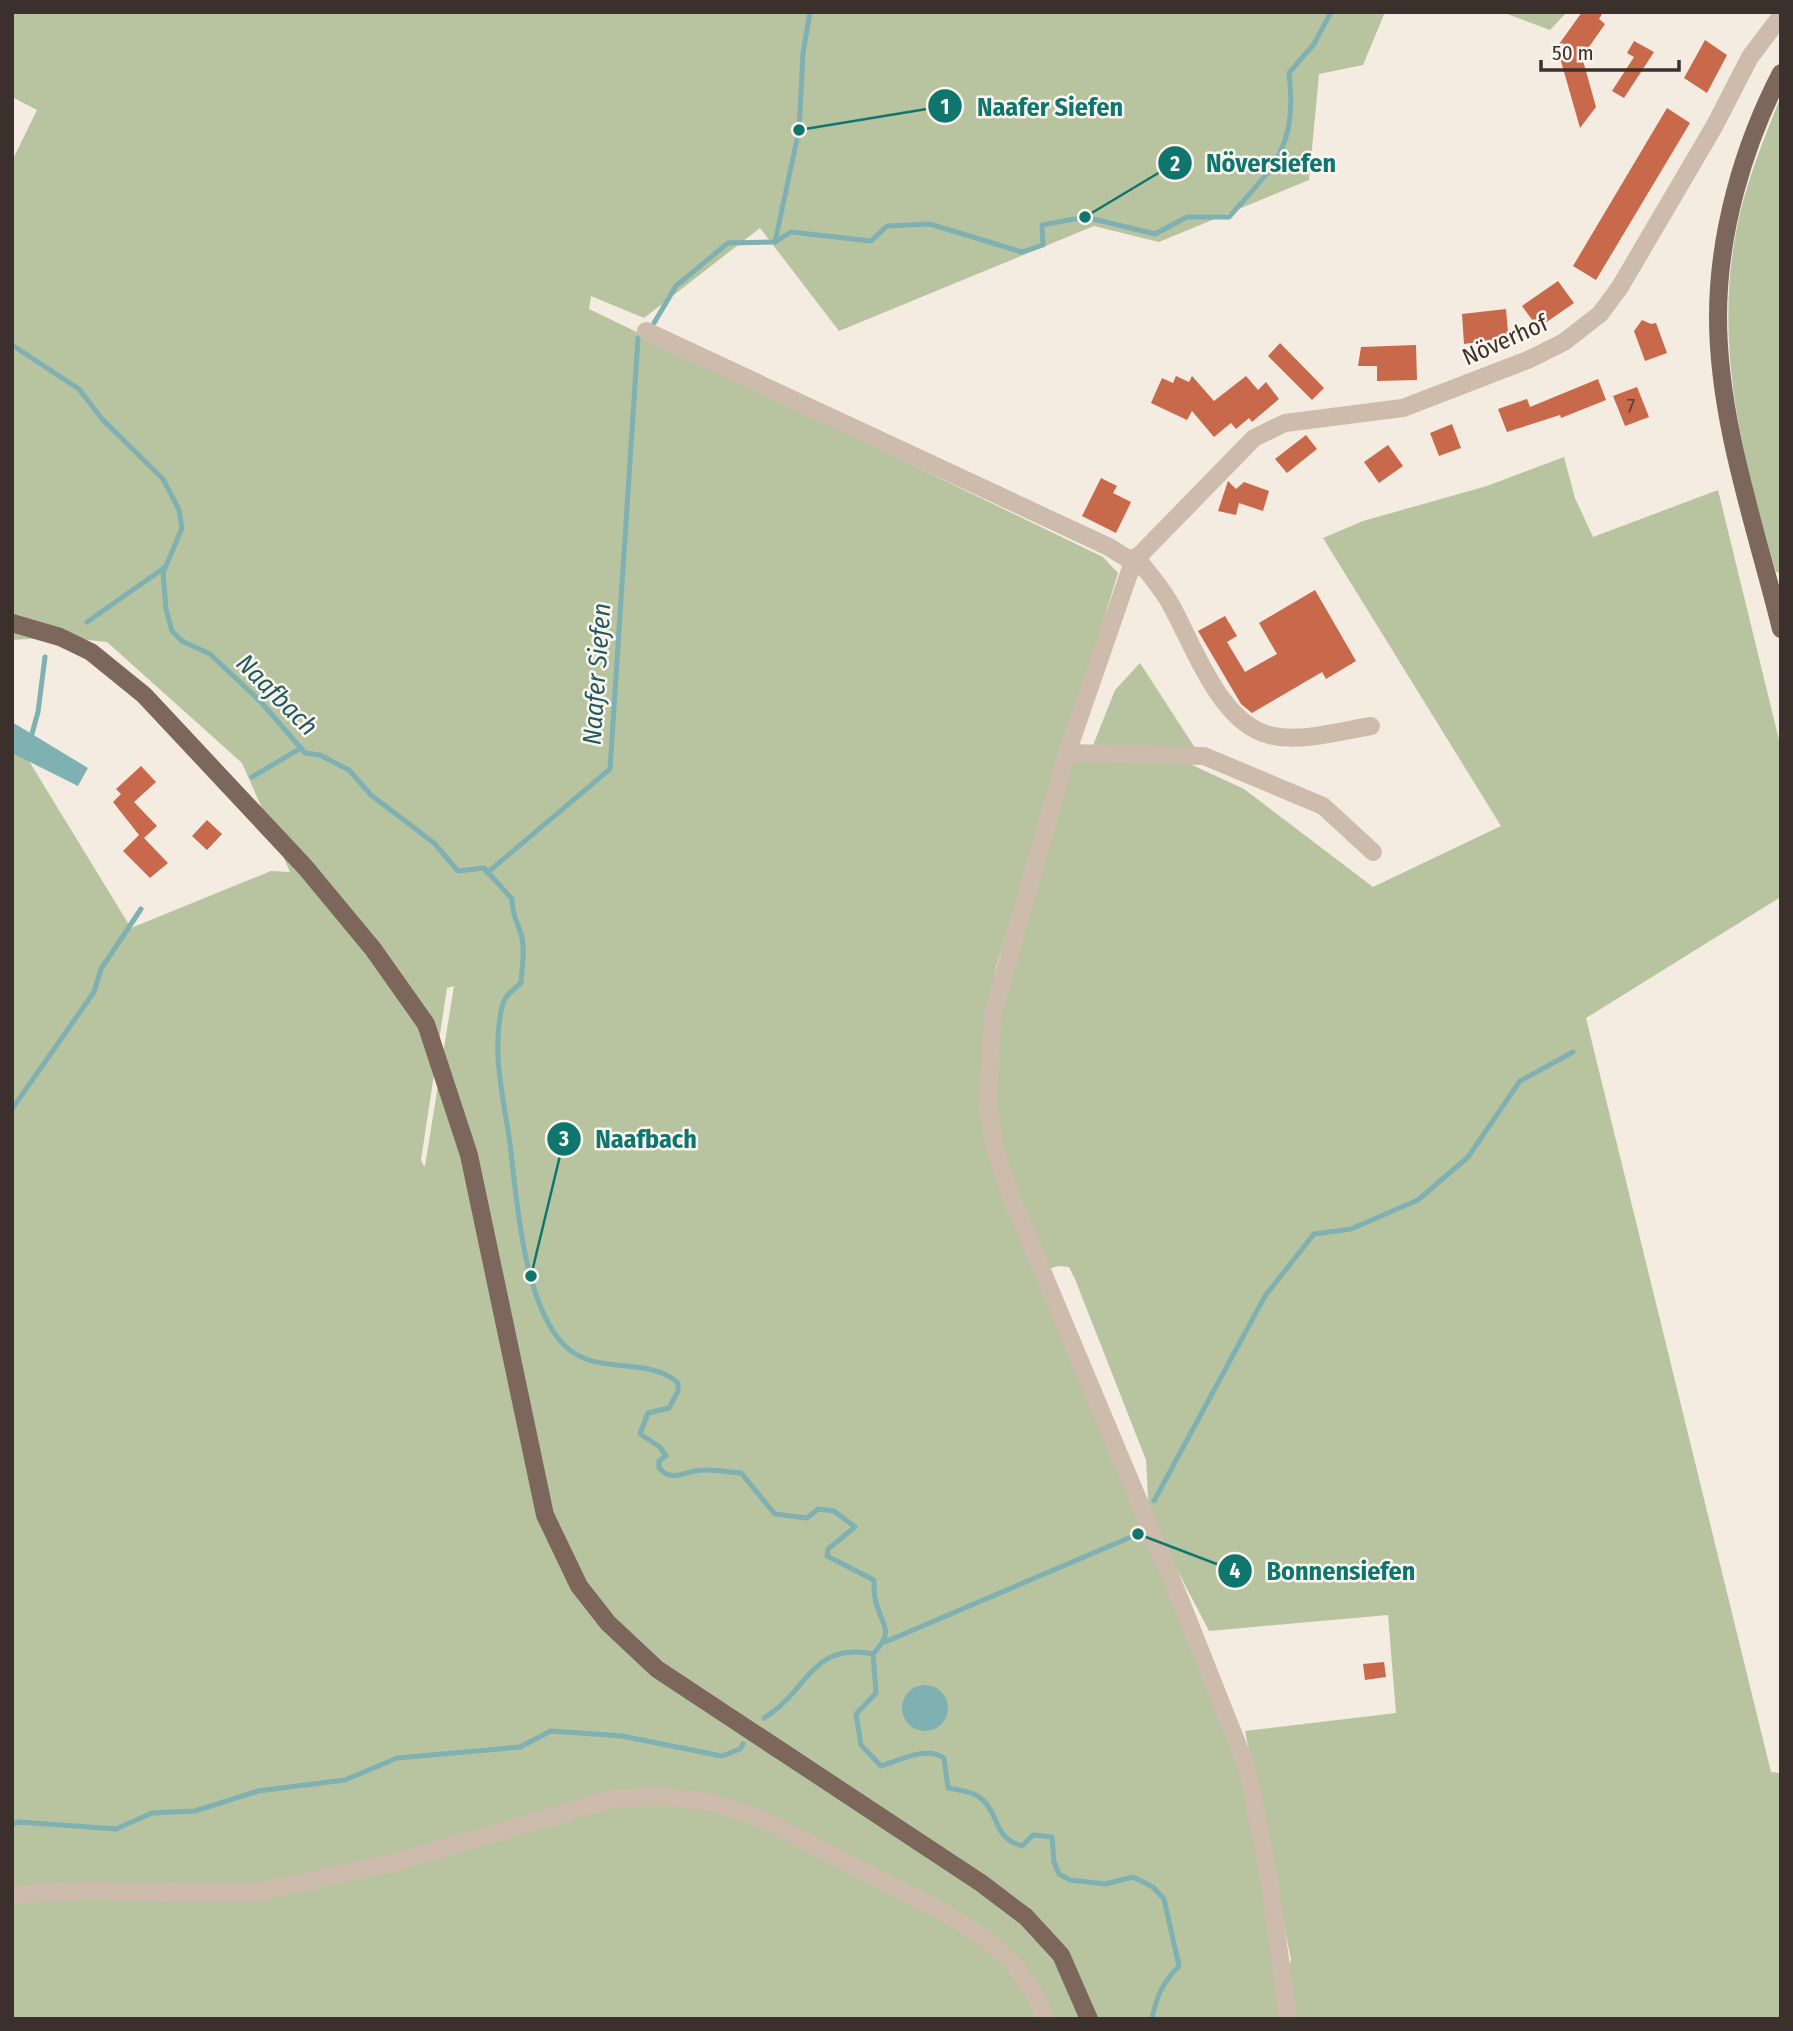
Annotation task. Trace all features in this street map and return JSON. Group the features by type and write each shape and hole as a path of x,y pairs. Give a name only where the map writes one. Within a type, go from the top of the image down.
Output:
{"main road":[{"path":"1781,73 1754,132 1733,202 1722,260 1718,317 1732,436 1775,583 1781,629"},
{"path":"12,623 60,637 91,652 144,695 305,867 373,949 426,1024 469,1155 545,1514 566,1561 586,1595 608,1623 657,1670 982,1883 1026,1917 1060,1955 1089,2019"}],"street":[{"name":"Növerhof","path":"1134,559 1254,438 1285,423 1404,408 1530,359 1564,342 1600,314 1634,264 1750,57 1781,16"},
{"path":"646,331 1134,559 1170,603 1211,682 1245,724 1270,735 1294,736 1371,726"},
{"path":"1134,559 1067,753 992,1017 988,1107 995,1149 1012,1199 1248,1771 1270,1884 1288,2019"},
{"path":"1067,753 1204,757 1323,806 1373,852"},
{"path":"12,1895 78,1891 255,1893 396,1862 615,1798 664,1797 710,1802 764,1820 945,1913 987,1940 1012,1961 1032,1990 1046,2019"}],"green space":[{"path":"12,12 1385,12 1363,65 1319,74 1309,180 1159,242 1094,226 839,331 760,228 644,318 591,296 589,309 1103,557 1118,573 996,968 985,1036 983,1119 1242,1773 1283,1983 1291,1960 1245,1731 1396,1713 1388,1615 1209,1631 1149,1516 1146,1460 1075,1279 1069,1267 1058,1266 1046,1270 1002,1152 995,1104 997,1025 1071,755 1190,764 1244,789 1373,887 1501,826 1323,538 1363,521 1487,486 1564,457 1575,498 1593,537 1718,490 1781,748 1781,897 1586,1018 1771,1772 1781,1773 1781,2019 12,2019 12,739 18,743 131,928 271,871 290,872 242,763 107,642 60,637 12,640 12,161 37,110 12,97","holes":["454,986 425,1166 421,1160 447,988"]},
{"path":"1502,12 1567,12 1550,30"},
{"path":"1781,96 1781,573 1776,572 1743,445 1730,359 1728,315 1730,271 1741,210"},
{"path":"1140,663 1197,751 1092,748 1115,690"}],"water":[{"path":"12,722 88,768 78,786 12,753"},
{"path":"925,1685 941,1692 948,1708 941,1724 925,1731 909,1724 902,1708 909,1692"}],"building":[{"path":"1582,12 1603,12 1599,19 1605,24 1582,57 1596,107 1580,128 1557,47"},
{"path":"1705,40 1727,55 1707,93 1684,78"},
{"path":"1634,41 1654,52 1624,98 1612,91 1634,57 1627,53"},
{"path":"1667,108 1690,123 1596,280 1573,266"},
{"path":"1558,281 1574,303 1538,328 1522,306"},
{"path":"1506,309 1509,344 1494,345 1493,340 1464,344 1462,314"},
{"path":"1642,320 1656,323 1667,353 1645,361 1634,331"},
{"path":"1280,343 1324,388 1312,400 1268,356"},
{"path":"1416,345 1417,380 1377,381 1377,366 1358,366 1361,347"},
{"path":"1176,376 1189,382 1192,376 1214,401 1246,376 1258,390 1266,382 1279,399 1252,422 1249,418 1236,429 1231,423 1214,437 1192,411 1187,420 1151,403 1162,378 1173,383"},
{"path":"1598,379 1606,400 1561,418 1560,415 1507,432 1498,409 1527,399 1530,407"},
{"path":"1637,387 1649,417 1625,426 1613,396"},
{"path":"1452,424 1461,448 1439,456 1430,433"},
{"path":"1306,435 1317,449 1287,473 1275,459"},
{"path":"1388,445 1403,466 1379,483 1364,462"},
{"path":"1101,478 1117,486 1113,493 1131,502 1116,533 1082,516"},
{"path":"1228,481 1236,489 1244,482 1269,491 1263,511 1239,503 1236,515 1218,511"},
{"path":"1315,590 1356,661 1326,679 1322,672 1252,713 1241,704 1198,631 1225,616 1237,636 1227,642 1245,672 1277,654 1259,623"},
{"path":"141,766 156,782 134,802 157,826 144,838 168,863 150,878 123,851 139,835 113,802 121,794 116,789"},
{"path":"207,820 222,834 207,850 192,836"},
{"path":"1384,1662 1386,1677 1365,1680 1363,1664"}],"waterway":[{"name":"Naafer Siefen","path":"775,242 799,130 803,53 810,12"},
{"path":"775,242 791,232 871,241 887,226 930,224 1022,252 1043,245 1042,225 1085,217 1155,234 1187,217 1229,217 1271,168 1280,153 1290,119 1289,73 1314,44 1331,12"},
{"name":"Naafer Siefen","path":"654,323 676,286 728,243 775,242"},
{"name":"Naafer Siefen","path":"487,873 610,769 638,338"},
{"name":"Naafbach","path":"12,345 79,389 102,419 163,479 179,510 182,528 163,573 166,609 172,631 182,641 210,654 261,702 305,753 320,755 349,770 371,795 434,843 458,871 484,868 512,899 522,937 523,963 521,983 503,1003 499,1024 498,1059 524,1251 540,1305 551,1328 565,1346 578,1355 592,1361 652,1370 678,1383 678,1391 669,1408 648,1413 640,1434 660,1447 666,1456 659,1461 659,1468 663,1472 676,1476 706,1470 741,1473 775,1514 807,1518 818,1509 834,1511 855,1527 828,1549 827,1556 874,1580 875,1600 885,1629 884,1639 873,1654 876,1693 856,1714 861,1745 881,1766 921,1754 929,1753 944,1758 948,1788 972,1793 984,1801 1002,1833 1013,1842 1022,1846 1033,1835 1052,1837 1054,1862 1059,1874 1070,1880 1105,1884 1133,1877 1153,1887 1164,1899 1179,1966 1161,1990 1152,2019"},
{"path":"87,622 164,568"},
{"path":"30,741 38,712 45,657"},
{"path":"252,777 301,748"},
{"path":"12,1109 94,992 101,969 141,909"},
{"path":"1154,1501 1265,1296 1314,1234 1351,1229 1418,1200 1468,1157 1520,1081 1573,1052"},
{"path":"885,1642 1138,1534"},
{"path":"764,1718 779,1707 823,1662 836,1655 852,1652 873,1654"},
{"path":"12,1824 19,1822 116,1829 152,1813 195,1811 258,1791 345,1780 397,1758 520,1747 551,1731 622,1736 722,1756 740,1749 743,1744"}],"place":[{"name":"Naafer Siefen","path":"799,130"},
{"name":"Növersiefen","path":"1085,217"},
{"name":"Naafbach","path":"531,1276"},
{"name":"Bonnensiefen","path":"1138,1534"}]}
